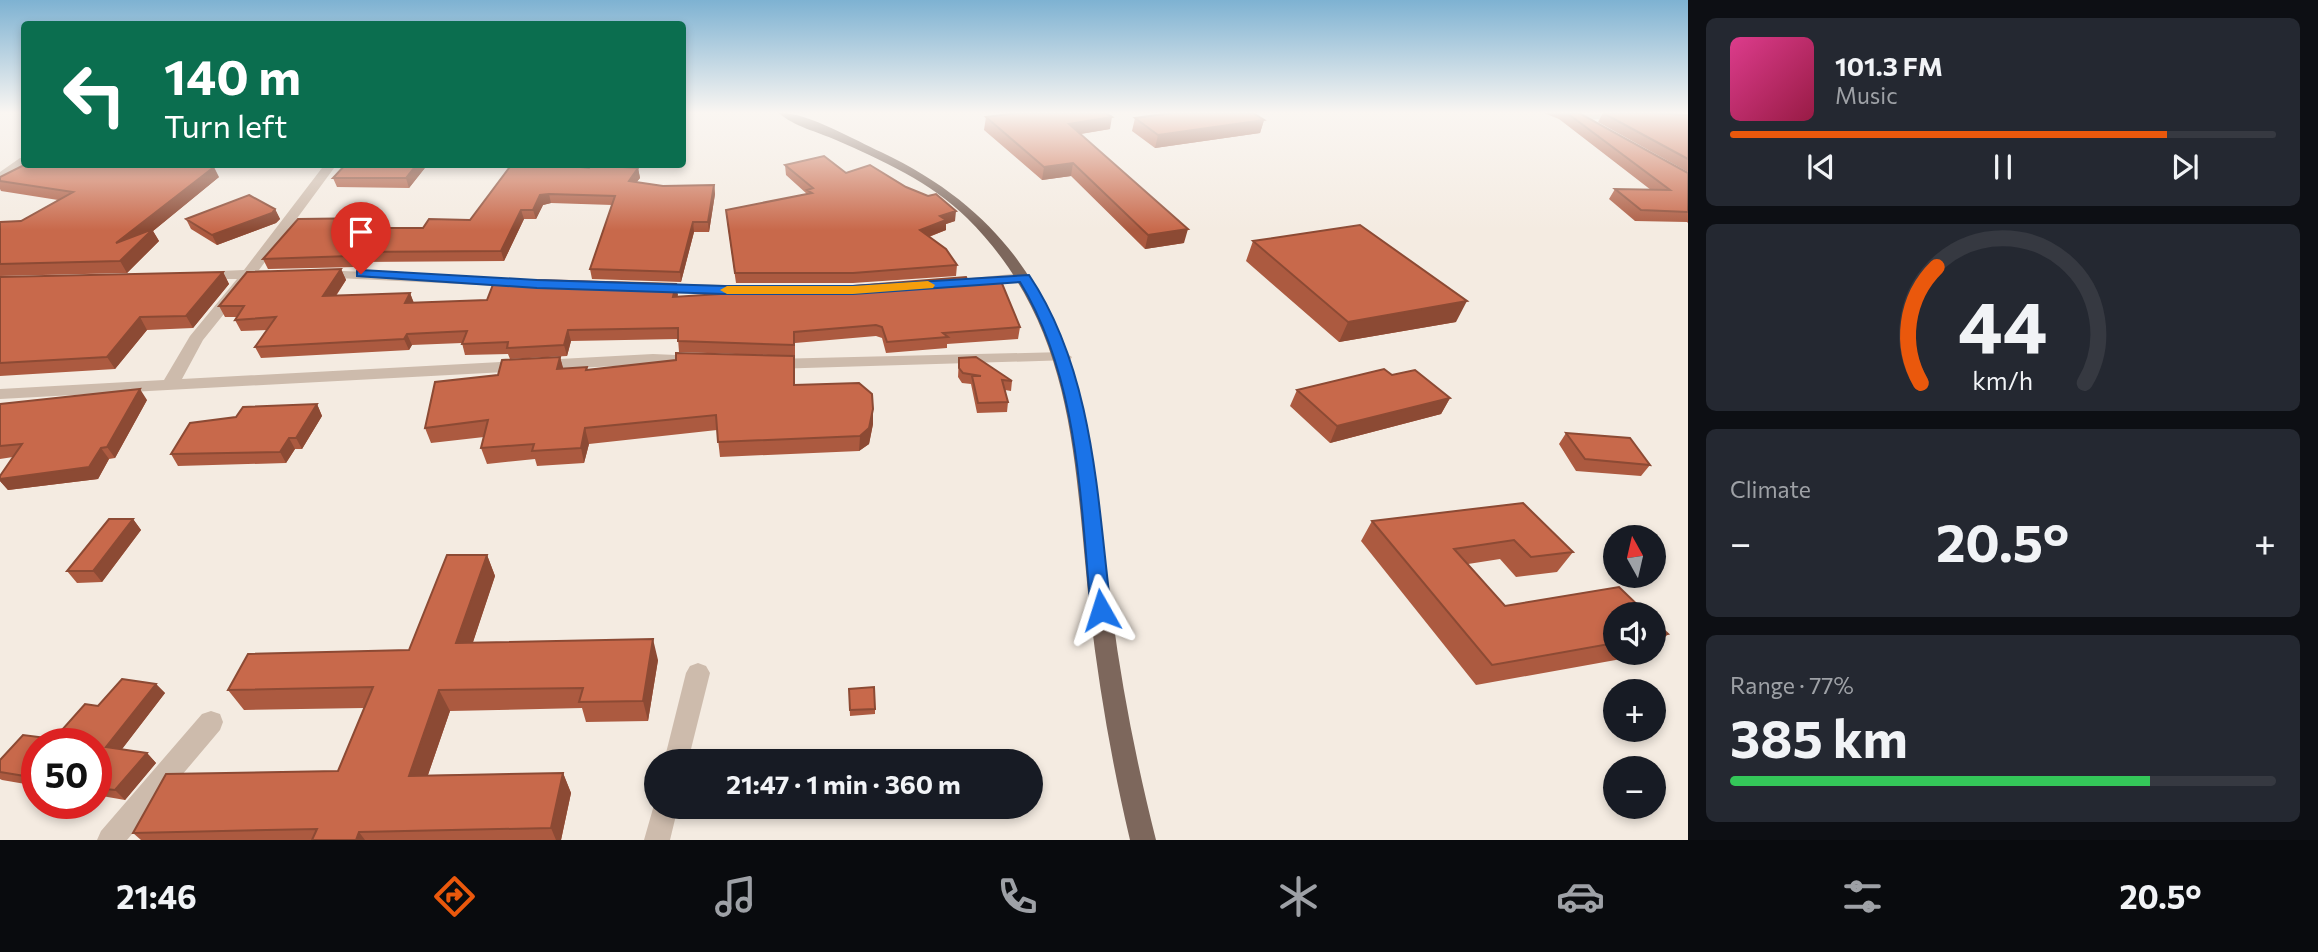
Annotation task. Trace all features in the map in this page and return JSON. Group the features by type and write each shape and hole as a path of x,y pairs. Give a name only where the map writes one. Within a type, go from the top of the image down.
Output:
{"main road":[{"path":"863,152 936,188 969,213 1009,252 1040,303 1064,357 1084,459 1121,748 1143,840"}],"street":[{"path":"0,177 21,163"},
{"path":"170,386 183,355 209,318 248,274 328,168"},
{"path":"193,276 285,274"},
{"path":"311,274 361,274 537,284"},
{"path":"938,285 1024,277"},
{"path":"643,287 777,290"},
{"path":"749,363 1064,357"},
{"path":"0,394 653,359 721,362"},
{"path":"679,749 698,673"},
{"path":"110,840 211,722"},
{"path":"657,840 662,819"}],"building":[{"path":"1027,152 1101,152 1188,229 1148,235 1073,163 1044,167"},
{"path":"1619,152 1650,152 1688,173 1688,212 1641,210 1615,189 1670,190"},
{"path":"1675,152 1688,152 1688,159"},
{"path":"824,156 846,173 870,165 906,187 928,196 936,194 956,211 940,216 946,220 920,230 946,249 957,265 853,273 735,273 726,210 812,193 807,190 813,188 785,165"},
{"path":"21,166 213,168 116,243 153,229 120,261 0,264 0,222 21,221 73,192 0,181 0,177"},
{"path":"342,168 414,168 406,178 333,178"},
{"path":"509,168 638,168 629,181 663,186 714,185 708,222 693,222 680,272 590,269 615,196 540,195 533,210 521,210 501,251 354,252 351,256 263,259 298,219 375,218 367,228 423,228 429,219 470,220"},
{"path":"249,195 275,209 272,213 212,235 186,219"},
{"path":"1360,225 1467,301 1348,322 1253,241"},
{"path":"341,269 323,296 410,293 405,303 487,300 494,282 535,280 676,284 673,297 736,293 736,286 853,286 966,277 968,282 1001,281 1020,327 943,333 948,337 887,342 882,327 876,325 794,332 794,345 678,341 678,328 568,330 564,345 507,348 508,342 462,344 467,331 407,334 404,339 255,347 276,317 235,320 244,306 219,306 247,272"},
{"path":"223,272 186,316 140,317 107,357 0,363 0,277"},
{"path":"676,353 794,356 794,385 859,383 872,394 873,409 869,428 860,436 718,442 716,415 585,428 581,448 532,451 534,444 481,448 488,420 425,428 435,382 498,375 502,360 560,357 557,369 587,367 586,370 676,360"},
{"path":"976,357 1012,381 1002,380 1008,402 978,403 972,376 981,376 963,373 959,368 959,358"},
{"path":"1384,369 1392,375 1415,370 1450,398 1337,426 1297,390"},
{"path":"140,389 107,447 101,448 89,467 0,479 22,444 0,446 0,404"},
{"path":"317,404 296,438 289,438 280,452 171,454 190,423 236,417 243,407"},
{"path":"1566,433 1630,438 1650,465 1585,459"},
{"path":"1523,503 1573,552 1531,557 1514,540 1454,549 1505,606 1613,588 1620,588 1635,602 1603,602 1603,645 1492,665 1372,521"},
{"path":"109,519 133,519 93,571 67,571"},
{"path":"447,555 487,555 456,643 653,639 643,701 579,702 583,688 439,690 409,776 563,773 551,828 359,832 356,840 312,840 317,829 133,833 166,774 338,771 373,687 228,690 248,654 409,650"},
{"path":"122,679 156,684 112,739 112,728 64,728 85,704 98,706"},
{"path":"874,687 875,709 850,710 849,689"},
{"path":"21,737 21,775 0,772 0,760"},
{"path":"112,748 147,753 115,790 112,790"}],"slow traffic":[{"path":"727,290 853,290 928,285"}],"route":[{"path":"361,274 537,284 725,290 853,290 1024,277 1040,303 1064,357 1084,459 1101,610"}]}
